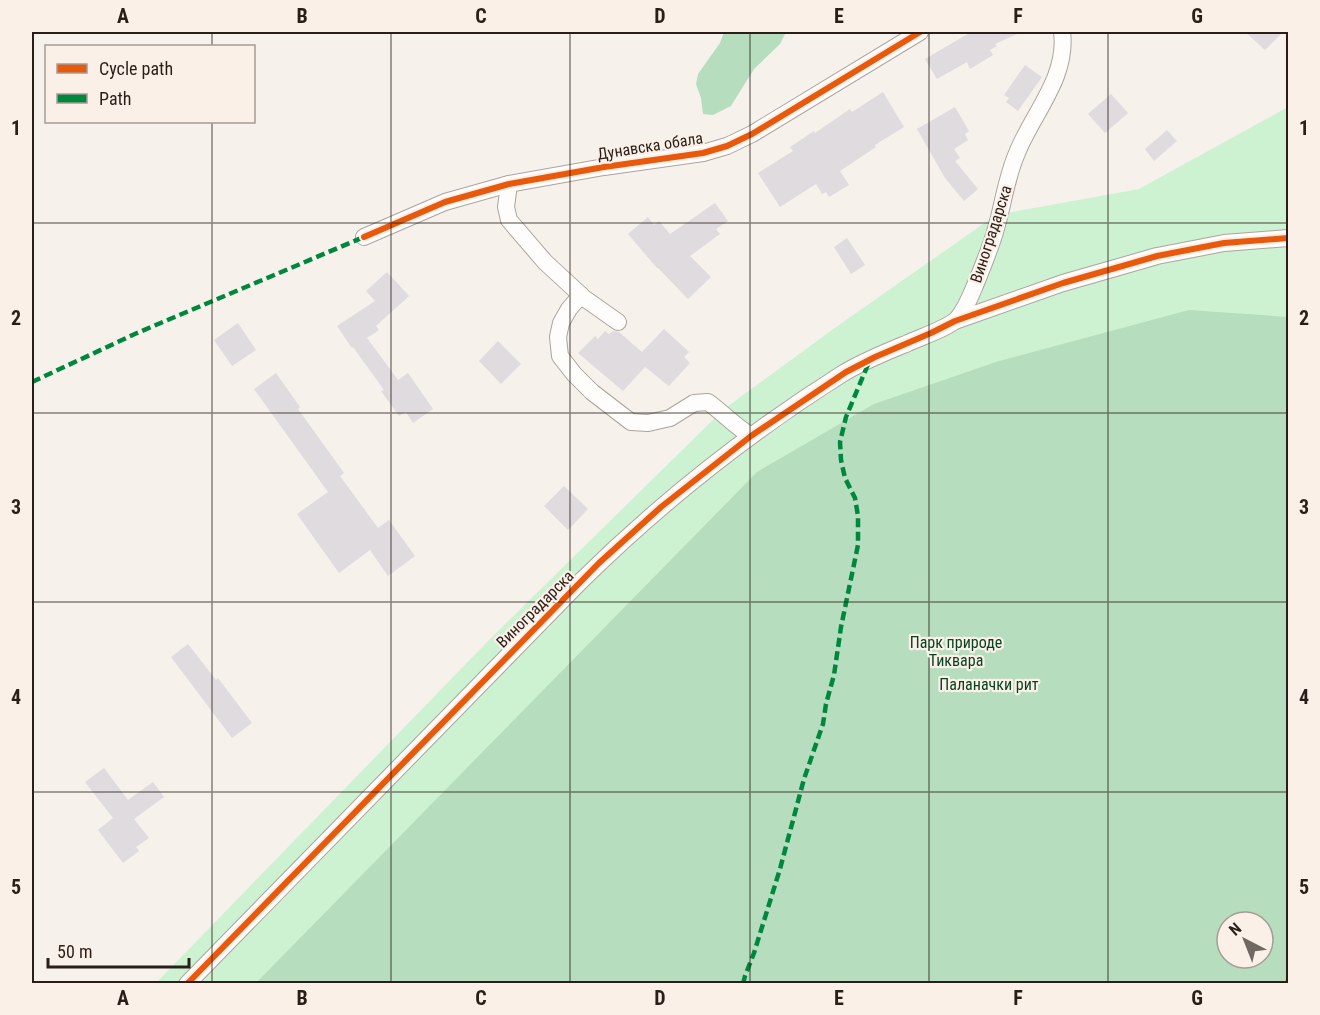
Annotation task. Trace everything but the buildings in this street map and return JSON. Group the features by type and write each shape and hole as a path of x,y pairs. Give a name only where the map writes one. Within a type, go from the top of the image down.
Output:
{"street":[{"name":"Дунавска обала","path":"364,237 445,202 509,184 703,153 727,146 752,134 920,32"},
{"name":"Виноградарска","path":"187,984 599,563 661,507 751,436 846,372 955,321 964,309 985,260 1017,153 1058,72 1063,52 1062,32"},
{"path":"509,184 506,207 509,220 545,262 581,295 618,322"},
{"path":"955,321 1063,283 1157,256 1224,243 1288,238"},
{"path":"581,295 561,323 558,337 560,356 574,374 604,402 631,422 648,423 670,418 694,403 708,402 751,436"}],"green space":[{"path":"724,32 786,32 780,44 754,69 731,106 713,115 703,114 696,84 698,74 720,43"},
{"name":"Паланачки рит","path":"1288,107 1288,983 155,984 492,637 724,409 996,215 1139,189"},
{"name":"Паланачки рит","path":"1189,310 1288,317 1288,983 256,983 757,472 874,404 999,361"}],"marked path":[{"path":"32,382 137,333 364,237"},
{"path":"743,984 780,869 804,779 823,724 834,675 841,627 858,545 858,516 855,498 845,478 840,442 846,417 869,362"},
{"path":"1284,984 1288,982"}],"cycle path":[{"path":"364,237 445,202 509,184 703,153 727,146 752,134 920,32"},
{"path":"187,984 599,563 661,507 751,436 846,372 955,321 1063,283 1157,256 1224,243 1288,238"}],"park label":[{"name":"Парк природе Тиквара","path":"956,651"}]}
